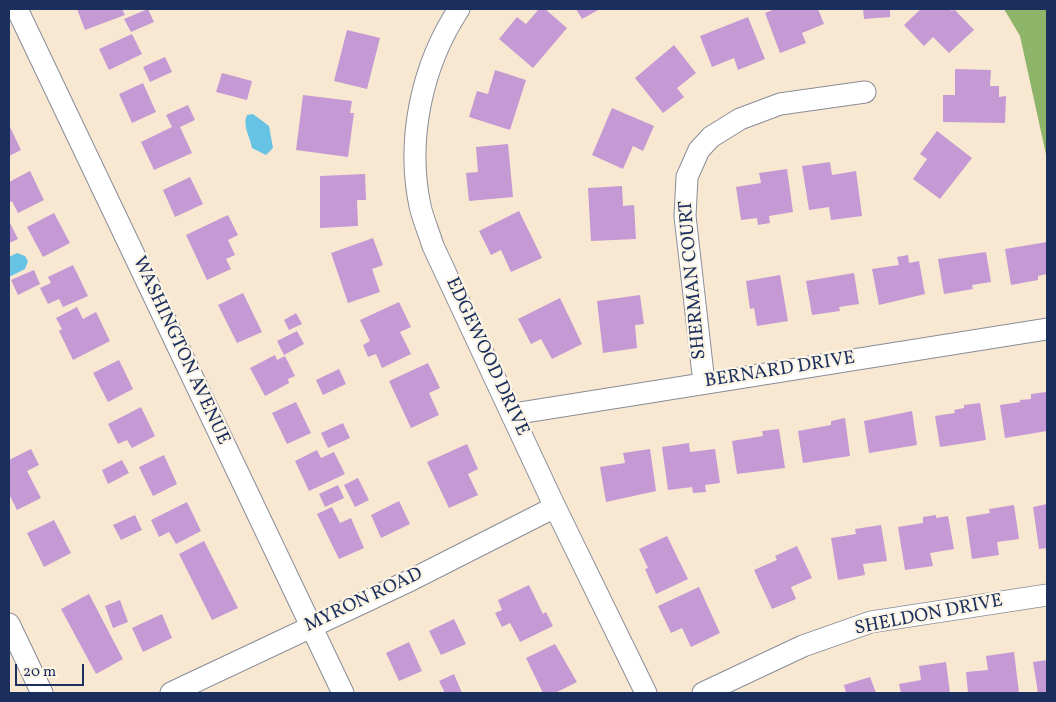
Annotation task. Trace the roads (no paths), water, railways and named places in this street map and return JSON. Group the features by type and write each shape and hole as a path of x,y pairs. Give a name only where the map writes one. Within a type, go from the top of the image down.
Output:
{"street":[{"name":"WASHINGTON AVENUE","path":"17,9 343,693"},
{"name":"EDGEWOOD DRIVE","path":"459,9 443,33 418,105 415,156 420,206 433,246 555,507 646,693"},
{"name":"SHERMAN COURT","path":"704,383 685,216 687,177 699,150 711,137 740,119 780,104 865,92"},
{"name":"BERNARD DRIVE","path":"513,414 1047,329"},
{"name":"MYRON ROAD","path":"171,693 411,580 555,507"},
{"name":"SHELDON DRIVE","path":"703,693 802,646 871,622 1047,594"},
{"path":"9,624 42,693"}],"water":[{"path":"253,114 269,126 273,148 266,155 252,148 245,123 247,115"},
{"path":"17,253 25,256 28,261 25,269 9,277 9,257"}]}
